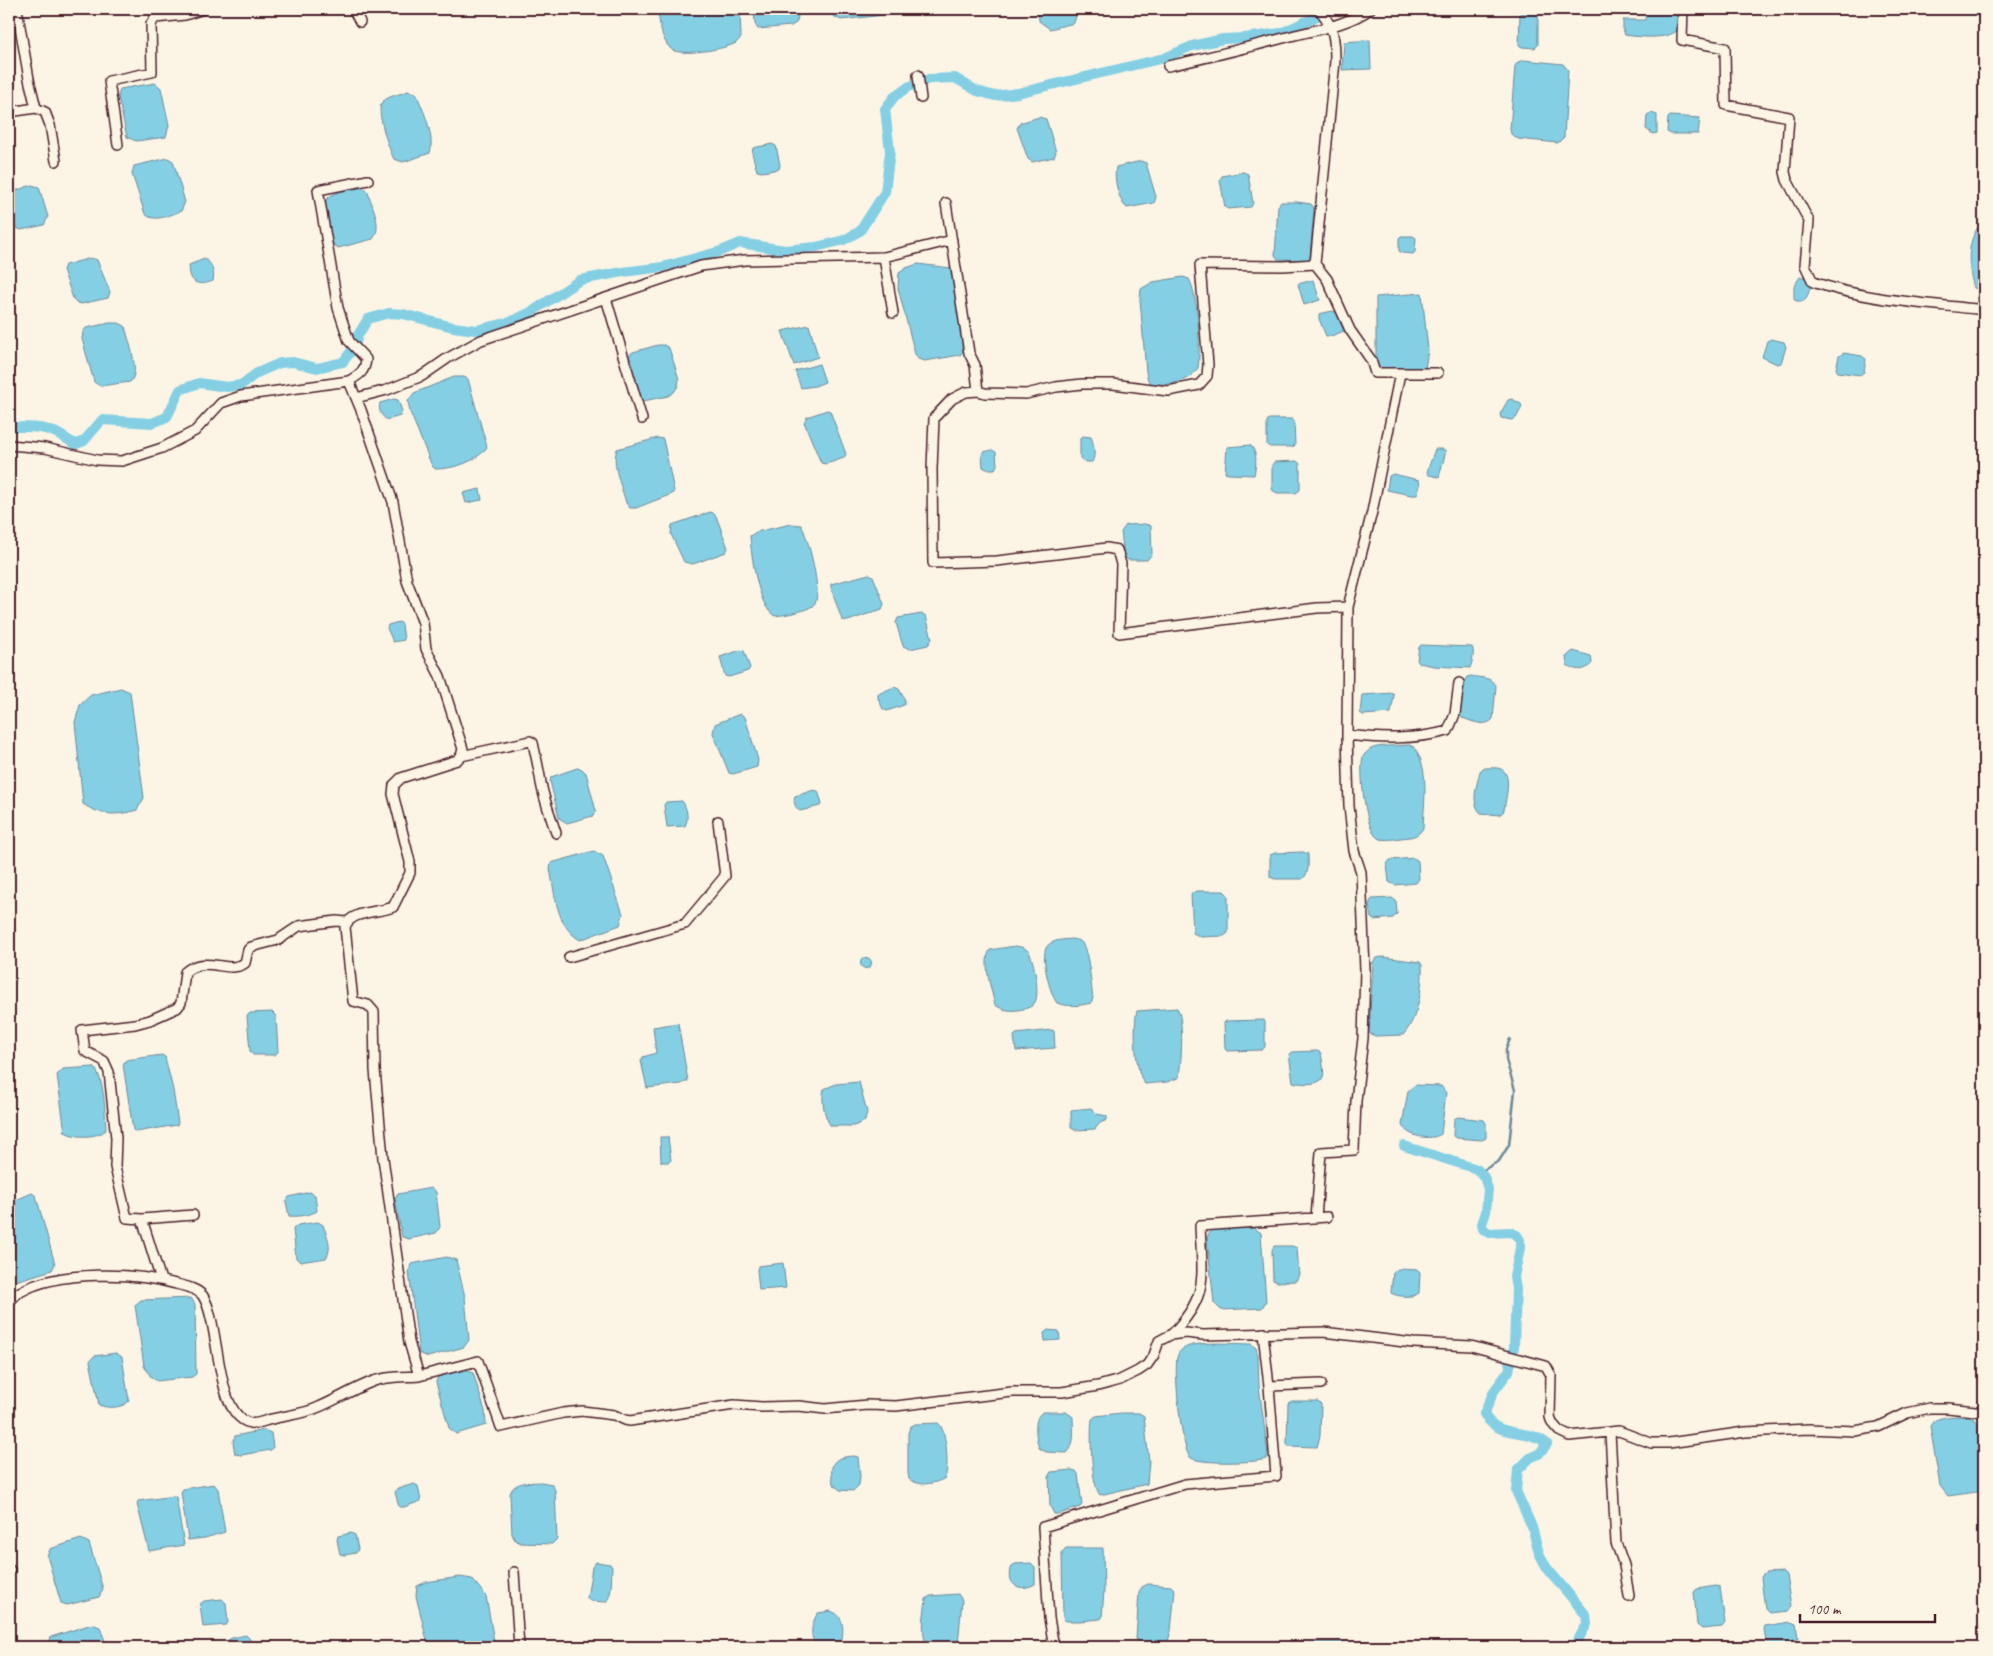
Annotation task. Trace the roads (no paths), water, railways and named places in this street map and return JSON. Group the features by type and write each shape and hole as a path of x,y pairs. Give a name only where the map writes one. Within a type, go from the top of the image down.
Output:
{"street":[{"path":"17,9 36,108"},
{"path":"118,145 109,81 152,72 151,24 155,18 185,15 203,9"},
{"path":"354,9 360,22"},
{"path":"1319,9 1329,23 1335,47 1335,61 1315,264 1327,280 1350,330 1370,360 1375,374 1438,373"},
{"path":"1168,66 1232,52 1363,14 1370,9"},
{"path":"1683,9 1682,40 1725,48 1726,105 1789,117 1785,172 1787,180 1809,221 1805,265 1813,282 1836,290 1883,298 1976,308 1984,307"},
{"path":"918,75 920,98"},
{"path":"9,112 36,108 45,112 50,125 56,161"},
{"path":"9,445 45,448 97,460 122,462 162,448 196,431 221,403 241,396 348,381 359,376 365,369 366,359 349,341 338,308 318,190 368,180"},
{"path":"946,203 969,354 975,365 978,390"},
{"path":"356,398 387,390 422,376 448,358 480,340 701,266 746,260 884,257 952,240"},
{"path":"884,257 893,313"},
{"path":"1315,264 1283,266 1200,265 1208,365 1207,376 1199,385 1168,391 1112,384 1082,384 1056,387 1026,394 986,393 978,390 966,392 952,399 934,418 932,469 933,564 997,561 1107,548 1117,550 1121,564 1119,633 1317,608 1348,608"},
{"path":"606,298 642,419"},
{"path":"1316,1218 1321,1152 1354,1150 1356,1100 1363,1038 1365,970 1361,872 1354,851 1349,806 1346,735 1348,608 1372,512 1400,373"},
{"path":"348,381 356,398 393,502 407,581 423,623 426,650 440,676 463,749 461,756"},
{"path":"1346,735 1370,738 1412,738 1448,731 1455,714 1458,682"},
{"path":"192,1215 142,1219 127,1218 115,1167 116,1138 109,1072 104,1061 86,1051 82,1030 135,1024 150,1020 177,1008 181,1003 185,972 195,965 214,964 231,968 237,967 245,963 248,950 251,947 278,940 299,926 336,921 347,922 354,917 393,907 410,873 410,862 393,794 396,783 401,778 447,764 461,756 530,741 533,743 546,805 556,833"},
{"path":"569,957 684,924 725,876 718,821"},
{"path":"347,922 346,937 353,1001 368,1005 374,1012 375,1070 383,1158 409,1342 419,1376"},
{"path":"1172,1335 1194,1306 1202,1286 1200,1226 1327,1217"},
{"path":"142,1219 161,1280"},
{"path":"9,1302 20,1292 67,1278 90,1275 146,1278 192,1288 203,1296 212,1326 225,1390 231,1409 237,1417 251,1424 317,1408 376,1380 419,1376 478,1361 501,1427 563,1413 582,1411 614,1415 630,1420 734,1405 762,1407 799,1406 825,1409 867,1405 896,1406 1026,1391 1062,1392 1120,1380 1146,1365 1154,1355 1159,1342 1172,1335 1186,1333 1204,1335 1323,1332 1413,1343 1471,1346 1546,1366 1552,1375 1550,1417 1552,1423 1559,1431 1569,1436 1619,1431 1651,1443 1669,1443 1745,1432 1809,1429 1855,1431 1878,1427 1907,1413 1930,1408 1984,1412"},
{"path":"1054,1647 1049,1618 1042,1527 1185,1484 1276,1476 1263,1333"},
{"path":"1269,1386 1321,1384"},
{"path":"1610,1432 1616,1543 1624,1565 1629,1596"},
{"path":"514,1572 520,1647"}],"water":[{"path":"658,9 740,9 741,38 736,43 713,50 676,51 671,49 665,41"},
{"path":"754,9 796,9 798,17 796,23 791,26 758,29 755,24"},
{"path":"832,9 895,9 892,14 841,20 833,16"},
{"path":"1038,9 1074,9 1076,16 1074,23 1050,29 1039,21"},
{"path":"1646,9 1678,9 1677,31 1659,37 1625,35 1623,20 1645,20"},
{"path":"1523,12 1536,12 1538,15 1538,45 1535,48 1519,45 1520,14"},
{"path":"1370,40 1371,69 1342,70 1344,42"},
{"path":"1524,60 1563,64 1568,70 1564,137 1558,143 1518,139 1511,134 1515,66 1518,62"},
{"path":"155,83 161,88 169,125 166,137 136,141 127,137 118,97 120,89"},
{"path":"408,91 416,93 422,107 430,131 431,146 430,153 403,162 394,159 386,139 380,106 388,98"},
{"path":"1651,113 1657,115 1657,133 1653,134 1646,129 1647,115"},
{"path":"1670,116 1700,118 1698,134 1671,134 1667,132 1668,118"},
{"path":"1039,117 1046,119 1056,152 1054,157 1032,162 1028,159 1017,128 1020,123"},
{"path":"772,144 776,146 780,165 779,169 757,171 752,153 753,148"},
{"path":"168,158 173,161 185,202 181,211 158,218 149,217 145,214 132,174 134,166"},
{"path":"1141,161 1146,163 1156,197 1154,203 1127,208 1121,201 1117,189 1116,167"},
{"path":"1243,172 1248,174 1253,203 1251,207 1228,209 1225,207 1220,180 1222,176"},
{"path":"32,185 39,187 48,217 44,225 21,230 13,226 9,215 9,193"},
{"path":"364,188 368,192 376,216 376,234 373,239 338,248 332,243 325,203 334,194"},
{"path":"1281,202 1311,204 1314,208 1310,258 1303,260 1278,259 1275,255 1278,206"},
{"path":"1984,226 1984,291 1974,288 1970,273 1969,257 1974,234 1978,227"},
{"path":"1401,236 1413,236 1416,238 1415,252 1413,254 1399,251 1399,238"},
{"path":"91,258 97,260 110,292 108,298 81,304 74,301 63,270 65,265"},
{"path":"204,259 209,262 214,275 213,281 202,284 192,280 189,265"},
{"path":"918,264 951,268 953,270 965,349 960,355 925,361 918,359 915,354 898,288 899,273 906,268"},
{"path":"1183,277 1189,279 1197,309 1199,336 1198,368 1183,380 1165,384 1151,384 1146,372 1140,299 1141,289 1153,282"},
{"path":"1800,277 1805,277 1808,280 1810,289 1804,301 1796,301 1794,298 1794,286"},
{"path":"1313,280 1320,300 1304,305 1298,284"},
{"path":"1422,293 1428,350 1425,369 1378,368 1376,366 1376,297"},
{"path":"1336,312 1344,331 1326,336 1319,319 1319,314"},
{"path":"119,323 125,326 133,356 133,378 130,382 100,386 94,382 82,339 83,332 86,328"},
{"path":"809,325 818,357 794,365 782,331"},
{"path":"1771,339 1784,342 1786,347 1781,363 1777,364 1762,357 1767,341"},
{"path":"664,345 669,348 679,379 678,386 668,396 643,401 629,362 629,355 633,352"},
{"path":"1844,353 1862,356 1866,359 1864,372 1860,375 1838,372 1836,369 1839,356"},
{"path":"819,364 825,382 801,388 795,371"},
{"path":"454,377 468,379 487,447 477,457 464,464 435,469 432,466 410,412 408,401 414,393"},
{"path":"394,399 398,400 402,411 400,416 387,420 380,413 380,403"},
{"path":"1512,399 1521,404 1522,407 1516,418 1512,420 1501,418 1500,414 1508,400"},
{"path":"827,410 830,411 846,454 844,458 826,464 821,463 804,422 807,417"},
{"path":"1269,419 1292,419 1294,421 1295,445 1293,447 1270,447 1267,445 1267,421"},
{"path":"1083,436 1091,437 1094,446 1092,462 1085,462 1080,458 1080,438"},
{"path":"658,438 663,439 674,491 672,494 636,508 630,508 626,503 616,469 617,449"},
{"path":"1250,445 1255,455 1254,475 1225,473 1227,447"},
{"path":"1435,449 1446,451 1439,477 1429,475 1427,472"},
{"path":"992,450 996,452 997,465 995,469 986,469 983,467 982,454"},
{"path":"1297,461 1300,464 1300,490 1296,493 1277,493 1272,490 1272,465 1274,462"},
{"path":"1393,474 1419,480 1420,486 1417,495 1387,490 1389,476"},
{"path":"480,489 482,500 466,503 463,493"},
{"path":"710,512 716,516 728,548 726,552 693,564 684,562 671,534 672,525"},
{"path":"791,524 801,525 804,531 813,564 817,597 813,606 797,612 775,616 764,603 756,580 750,536 756,532"},
{"path":"1145,524 1151,526 1152,554 1147,560 1128,560 1124,556 1121,532 1126,525"},
{"path":"869,574 873,576 884,604 882,609 848,621 842,620 831,584"},
{"path":"922,614 926,616 932,639 928,645 910,649 903,646 896,623 898,618"},
{"path":"399,622 402,624 404,640 393,642 387,628 388,625"},
{"path":"1421,645 1472,647 1473,655 1470,668 1434,666 1419,663 1417,660"},
{"path":"741,650 744,651 750,668 748,671 729,677 725,676 720,657"},
{"path":"1573,651 1591,656 1592,663 1590,666 1584,669 1577,669 1567,665 1566,657"},
{"path":"1467,677 1489,679 1496,686 1493,719 1490,722 1478,723 1462,718 1460,714 1460,692 1464,681"},
{"path":"894,687 899,689 905,700 904,705 887,711 883,709 878,694"},
{"path":"121,688 130,692 144,798 137,810 109,814 96,811 83,804 75,722 80,705 91,695"},
{"path":"1393,693 1391,713 1363,715 1360,713 1362,695"},
{"path":"740,714 745,717 758,760 757,767 733,774 729,773 713,733 715,724"},
{"path":"1409,745 1414,747 1419,755 1424,775 1423,828 1419,833 1411,837 1380,839 1373,833 1366,813 1362,774 1363,757 1374,748"},
{"path":"577,768 582,769 586,773 596,811 593,816 567,823 559,818 550,781 551,777"},
{"path":"1485,768 1501,769 1507,777 1504,811 1499,815 1481,813 1476,804 1475,794 1480,771"},
{"path":"814,790 818,791 822,803 820,806 798,810 794,803 795,796"},
{"path":"682,801 687,813 685,826 667,827 664,805 666,802"},
{"path":"594,851 603,856 623,914 620,925 580,940 572,934 561,918 555,899 550,869 551,863"},
{"path":"1303,852 1308,854 1305,877 1302,879 1275,879 1270,877 1270,855 1275,853"},
{"path":"1414,858 1418,861 1419,879 1416,883 1395,885 1389,882 1387,864 1390,860"},
{"path":"1196,891 1224,891 1228,895 1228,933 1224,936 1201,937 1193,933 1191,894"},
{"path":"1392,898 1396,901 1397,914 1393,918 1374,920 1371,918 1369,904 1372,899"},
{"path":"1072,939 1080,941 1086,951 1093,998 1091,1003 1074,1006 1057,1003 1049,985 1045,968 1045,953 1048,945 1054,941"},
{"path":"1015,946 1026,949 1031,956 1037,992 1035,1002 1030,1007 1009,1010 995,1005 988,977 987,962 990,950"},
{"path":"866,957 872,963 866,969 860,963"},
{"path":"1383,957 1420,962 1422,965 1422,983 1416,1011 1403,1035 1375,1036 1369,1033 1373,962 1376,958"},
{"path":"1177,1008 1181,1021 1182,1042 1178,1078 1167,1082 1145,1084 1139,1071 1137,1060 1135,1027 1137,1011"},
{"path":"272,1012 276,1016 278,1052 274,1055 253,1055 250,1051 247,1016 250,1013"},
{"path":"1264,1020 1265,1047 1262,1050 1227,1051 1225,1049 1224,1023 1226,1021"},
{"path":"678,1023 688,1081 681,1084 647,1088 641,1061 643,1057 656,1053 653,1027"},
{"path":"1054,1031 1055,1048 1016,1051 1014,1036 1016,1034"},
{"path":"1317,1051 1321,1053 1323,1066 1324,1075 1321,1080 1310,1084 1293,1082 1289,1054 1292,1052"},
{"path":"162,1055 165,1057 173,1090 178,1123 177,1125 136,1132 133,1130 123,1064 126,1060"},
{"path":"94,1067 98,1073 102,1088 106,1130 92,1136 69,1134 65,1132 57,1075 63,1069"},
{"path":"859,1082 867,1112 865,1121 854,1126 831,1126 824,1108 824,1089 836,1084"},
{"path":"1415,1085 1441,1086 1446,1093 1441,1134 1437,1136 1420,1137 1409,1132 1402,1125 1408,1091"},
{"path":"1091,1108 1097,1114 1107,1116 1107,1120 1100,1123 1095,1129 1076,1130 1071,1128 1071,1110"},
{"path":"1458,1117 1484,1120 1486,1123 1486,1138 1482,1140 1453,1136 1454,1119"},
{"path":"660,1137 668,1137 671,1160 669,1162 661,1162"},
{"path":"431,1188 436,1192 440,1227 436,1233 409,1239 402,1237 395,1199 398,1194"},
{"path":"310,1192 315,1195 317,1211 311,1214 289,1216 286,1202 289,1197"},
{"path":"32,1193 36,1196 55,1264 52,1270 16,1281 9,1275 9,1203"},
{"path":"318,1222 323,1225 328,1237 328,1254 326,1258 300,1262 296,1258 293,1229 298,1225"},
{"path":"1254,1228 1261,1233 1266,1301 1262,1308 1221,1310 1214,1303 1207,1238 1209,1233 1214,1229"},
{"path":"1274,1246 1292,1246 1297,1248 1299,1275 1296,1281 1277,1282 1273,1280 1272,1250"},
{"path":"447,1257 456,1260 465,1297 469,1340 464,1347 428,1357 419,1353 409,1272 411,1264"},
{"path":"783,1263 786,1288 759,1290 758,1266"},
{"path":"1398,1269 1418,1270 1420,1272 1419,1293 1413,1296 1405,1296 1391,1293 1393,1272"},
{"path":"191,1298 195,1304 196,1374 192,1377 157,1381 151,1377 144,1366 135,1305 141,1300"},
{"path":"1048,1330 1059,1331 1060,1340 1045,1341 1044,1333"},
{"path":"1196,1344 1251,1344 1256,1348 1258,1355 1259,1386 1268,1455 1266,1459 1228,1462 1191,1458 1187,1453 1184,1442 1179,1411 1176,1366 1178,1354 1189,1346"},
{"path":"116,1353 122,1357 129,1401 119,1406 99,1405 90,1361 94,1356"},
{"path":"465,1369 473,1373 485,1411 486,1425 456,1434 449,1428 436,1382 440,1375 444,1373"},
{"path":"1292,1401 1318,1401 1321,1404 1320,1436 1317,1447 1288,1446 1288,1403"},
{"path":"1043,1412 1066,1412 1073,1417 1073,1441 1067,1453 1046,1452 1039,1448 1036,1423 1037,1418"},
{"path":"1139,1413 1144,1416 1149,1461 1147,1484 1100,1495 1093,1471 1091,1447 1092,1419 1096,1416"},
{"path":"1958,1416 1974,1418 1982,1434 1985,1453 1984,1491 1948,1496 1940,1486 1930,1426 1936,1420"},
{"path":"938,1423 945,1440 947,1466 945,1478 927,1484 913,1482 909,1479 908,1473 908,1433 910,1427 915,1424"},
{"path":"264,1430 271,1433 273,1447 271,1450 241,1455 235,1454 233,1442 235,1436"},
{"path":"858,1457 859,1485 853,1491 840,1490 833,1484 832,1466 834,1462 841,1458"},
{"path":"1076,1471 1078,1474 1082,1505 1059,1514 1054,1514 1050,1506 1049,1475 1051,1472"},
{"path":"541,1482 552,1484 555,1490 557,1539 552,1544 521,1543 515,1540 512,1534 510,1494 518,1484"},
{"path":"214,1484 218,1489 225,1532 205,1538 188,1540 181,1492 183,1489"},
{"path":"414,1484 418,1486 421,1501 399,1507 395,1492 397,1489"},
{"path":"176,1497 184,1545 149,1551 137,1504 138,1501"},
{"path":"1984,1511 1984,1551 1978,1521 1980,1514"},
{"path":"351,1533 355,1535 358,1549 356,1553 340,1554 338,1536"},
{"path":"81,1539 89,1543 103,1589 99,1597 67,1605 61,1603 47,1556 50,1549"},
{"path":"1066,1548 1103,1548 1104,1590 1102,1618 1100,1619 1066,1621 1063,1618 1062,1552"},
{"path":"596,1562 610,1564 612,1567 611,1590 606,1602 590,1601 587,1598 592,1567"},
{"path":"1031,1563 1035,1567 1035,1584 1024,1588 1015,1585 1010,1578 1012,1566 1015,1564"},
{"path":"1783,1572 1786,1575 1791,1607 1788,1611 1769,1613 1765,1609 1761,1577 1765,1573"},
{"path":"460,1577 472,1579 486,1596 495,1647 430,1647 427,1641 416,1596 417,1586 426,1582"},
{"path":"1148,1584 1171,1586 1175,1590 1171,1631 1168,1641 1147,1645 1136,1639 1139,1592 1142,1587"},
{"path":"1720,1587 1725,1623 1722,1627 1702,1629 1697,1625 1694,1592 1697,1589"},
{"path":"958,1594 962,1600 958,1645 956,1647 929,1647 923,1630 926,1599 930,1596"},
{"path":"222,1599 226,1603 228,1623 226,1625 203,1627 200,1604 204,1601"},
{"path":"830,1611 838,1615 842,1622 842,1639 832,1647 817,1647 812,1634 814,1621 818,1613"},
{"path":"1791,1622 1796,1624 1798,1638 1782,1644 1769,1644 1766,1642 1765,1626"},
{"path":"92,1624 100,1627 107,1647 50,1647 51,1637"},
{"path":"246,1635 250,1639 251,1647 228,1647 228,1640"},
{"path":"1348,1642 1352,1647 1306,1647 1310,1643"}],"waterway":[{"path":"9,427 32,427 49,430 76,444 84,441 102,420 152,423 167,417 180,390 199,383 227,387 241,385 257,373 280,363 293,362 317,368 343,362 355,346 358,335 368,319 389,313 403,314 453,327 476,330 510,322 533,311 580,280 663,267 721,251 740,243 785,250 816,247 844,240 860,231 885,192 890,152 885,109 894,97 908,87 929,79 955,78 977,91 995,96 1018,93 1164,58 1192,46 1223,39 1281,33 1332,9"},
{"path":"1480,1172 1499,1161 1509,1145 1515,1090 1506,1060 1506,1049 1510,1039"},
{"path":"1404,1146 1477,1169 1484,1177 1488,1189 1486,1212 1482,1224 1483,1229 1489,1233 1510,1232 1517,1235 1520,1240 1514,1277 1516,1289 1514,1347 1509,1371 1494,1391 1484,1414 1497,1427 1532,1436 1547,1444 1539,1454 1530,1458 1518,1470 1516,1491 1532,1527 1539,1553 1547,1568 1586,1615 1587,1624 1574,1647"}]}
